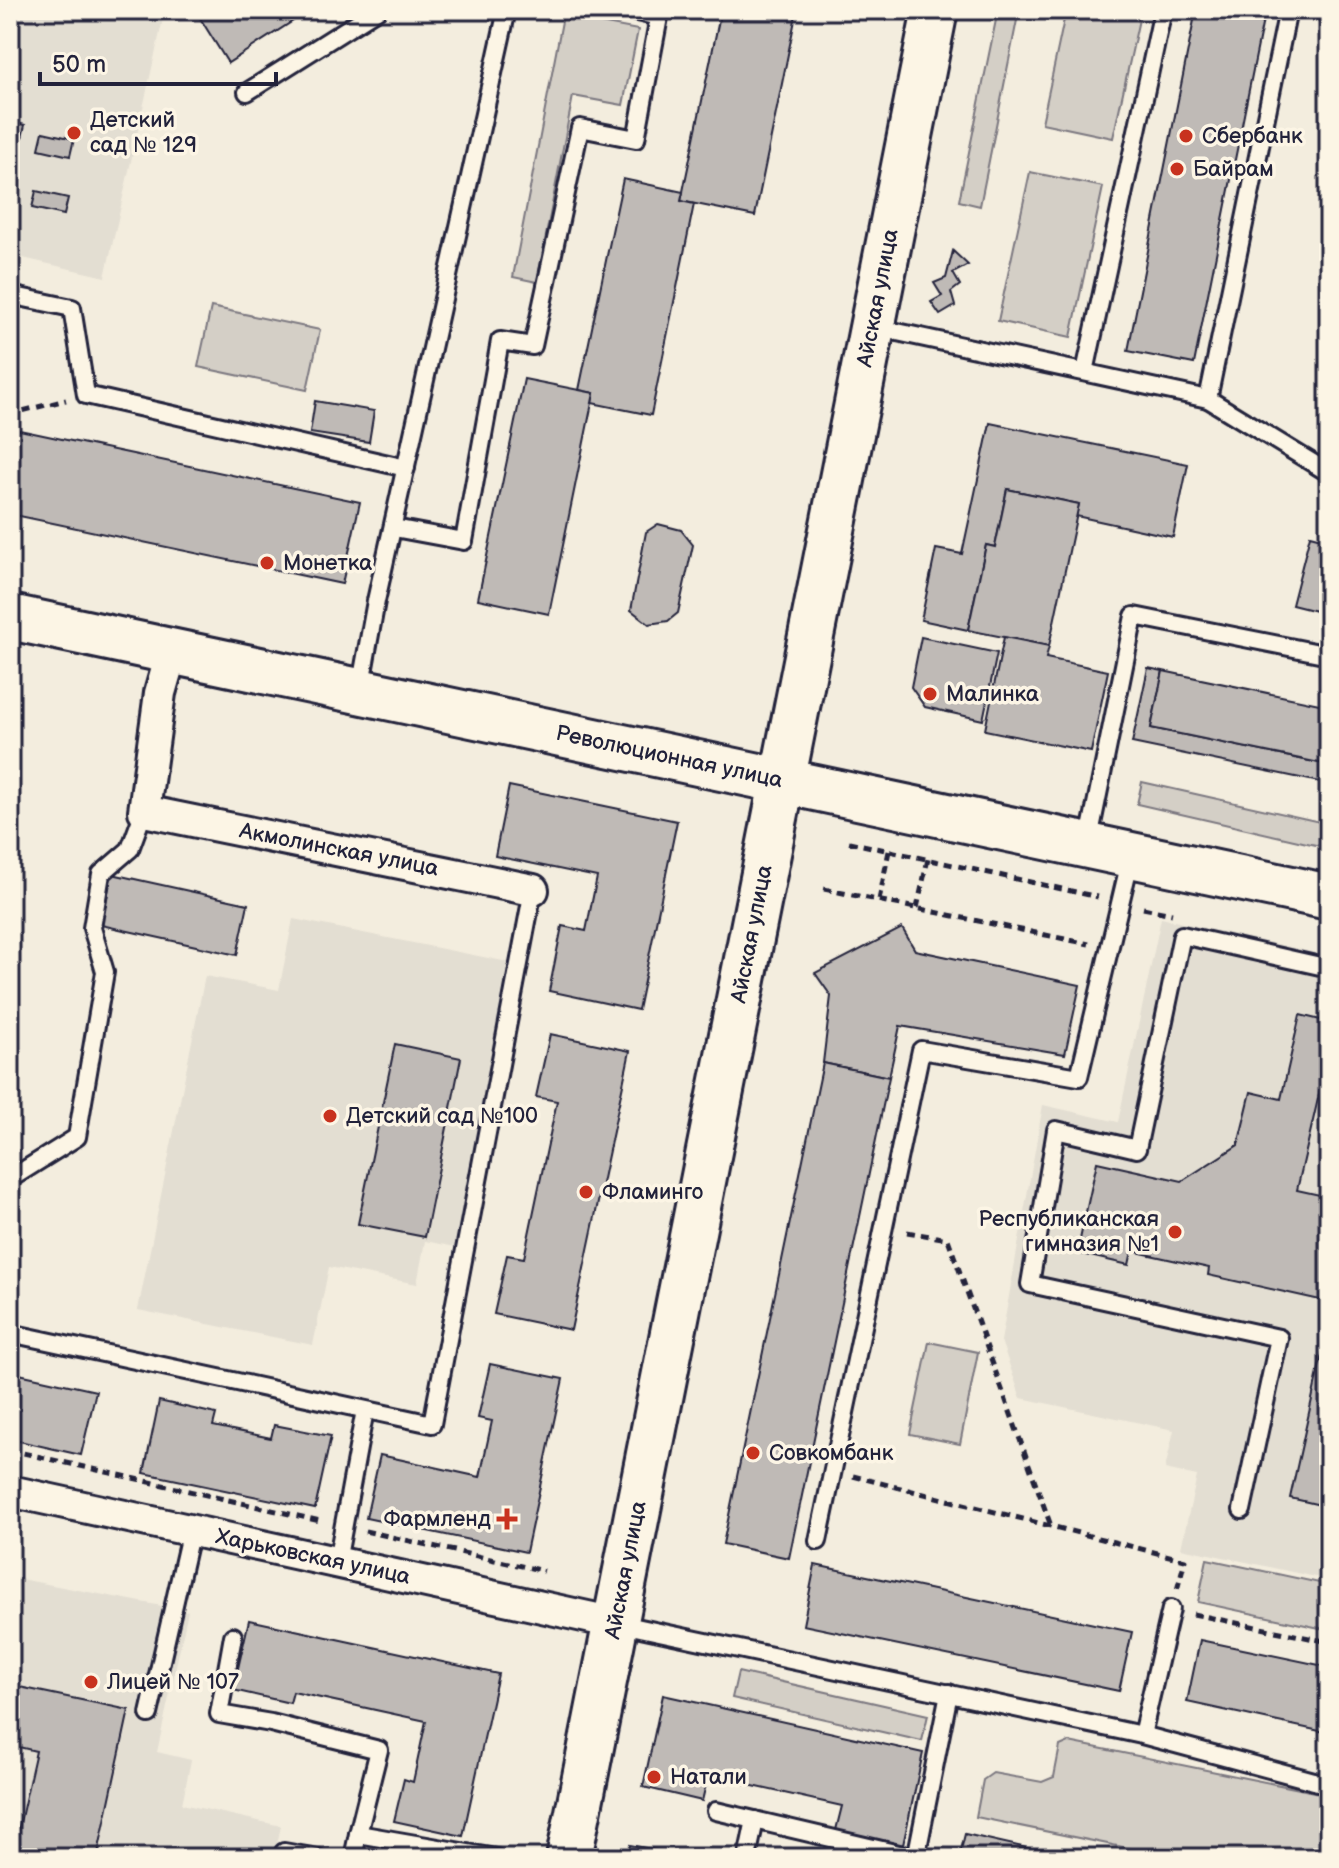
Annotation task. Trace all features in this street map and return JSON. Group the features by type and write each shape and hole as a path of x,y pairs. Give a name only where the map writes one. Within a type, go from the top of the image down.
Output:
{"main road":[{"name":"Айская улица","path":"569,1858 935,10"},
{"name":"Революционная улица","path":"10,617 1329,897"}],"street":[{"path":"144,811 160,693 172,651"},
{"name":"Акмолинская улица","path":"144,811 533,890"},
{"name":"Харьковская улица","path":"10,1491 615,1623"}],"lane":[{"path":"247,92 377,10"},
{"path":"360,691 376,601 507,10"},
{"path":"394,528 464,541 500,341 533,346 580,128 636,139 659,17 628,10"},
{"path":"1085,372 1163,10"},
{"path":"1208,399 1288,10"},
{"path":"10,295 72,308 86,395 406,468"},
{"path":"872,327 1208,399 1329,473"},
{"path":"1087,846 1134,616 1329,655"},
{"path":"10,1179 77,1137 105,972 92,928 101,874 130,849 144,811"},
{"path":"818,1541 921,1050 1079,1077 1131,855"},
{"path":"10,1333 432,1424 533,890"},
{"path":"1242,1510 1279,1338 1030,1284 1056,1130 1137,1149 1182,935 1329,968"},
{"path":"337,1562 365,1410"},
{"path":"149,1714 191,1530"},
{"path":"1142,1735 1171,1609"},
{"path":"615,1623 1142,1735 1329,1785"},
{"path":"233,1636 219,1714 271,1723 379,1750 353,1858"},
{"path":"716,1811 916,1858 949,1693"},
{"path":"747,1858 755,1820"},
{"path":"358,1834 496,1858"},
{"path":"284,1852 318,1858"}],"path":[{"path":"10,414 86,395"},
{"path":"849,842 1180,916"},
{"path":"879,900 889,851"},
{"path":"917,908 928,859"},
{"path":"824,889 1109,949"},
{"path":"884,1229 948,1239 1051,1527"},
{"path":"10,1450 544,1571"},
{"path":"832,1471 1185,1560 1171,1609 1329,1642"}],"shaded area":[{"name":"Детский сад № 129","path":"10,10 165,10 105,277 10,255"},
{"path":"998,10 1019,10 980,206 959,201"},
{"path":"1066,10 1141,10 1113,138 1042,123"},
{"path":"563,16 638,30 623,105 573,96 537,282 513,277"},
{"path":"1030,172 1103,187 1071,337 998,321"},
{"path":"211,307 320,330 307,390 198,367"},
{"path":"1142,782 1329,824 1329,848 1137,804"},
{"name":"Республиканская гимназия №1","path":"1161,918 1329,956 1329,1580 1181,1548 1197,1476 1165,1469 1174,1430 1021,1398 1001,1341 1043,1105 1118,1122"},
{"name":"Детский сад №100","path":"293,919 513,963 456,1247 425,1241 417,1284 329,1267 313,1345 138,1310 205,976 279,990"},
{"path":"929,1342 978,1352 960,1444 910,1434"},
{"path":"1207,1559 1329,1585 1329,1630 1198,1602"},
{"name":"Лицей № 107","path":"10,1577 188,1611 157,1752 191,1760 182,1804 281,1826 274,1858 10,1858"},
{"path":"738,1672 928,1715 922,1741 732,1698"},
{"path":"1069,1742 1329,1795 1329,1858 1176,1858 976,1817 983,1780 993,1773 1042,1782 1054,1777 1060,1746"}],"building":[{"path":"195,10 310,10 228,63"},
{"path":"721,10 797,10 755,216 681,201"},
{"path":"1196,10 1265,10 1194,364 1128,351"},
{"path":"10,121 25,125 21,142 10,139"},
{"path":"43,132 74,139 70,156 39,149"},
{"path":"623,179 683,192 681,201 694,204 651,415 592,403 594,393 579,390"},
{"path":"36,191 68,198 64,215 32,208"},
{"path":"953,251 968,265 953,273 960,285 951,292 955,306 940,315 931,302 942,296 934,283 946,278"},
{"path":"524,379 594,393 549,614 478,599"},
{"path":"315,401 374,411 369,442 310,433"},
{"path":"990,423 1188,464 1173,537 1076,516 1079,504 1007,489 995,547 986,545 968,630 921,620 936,549 962,554"},
{"path":"10,428 360,502 342,584 10,514"},
{"path":"1007,489 1079,504 1049,646 968,630 986,545 995,547"},
{"path":"658,524 681,530 693,545 678,613 668,621 649,624 631,610 646,532"},
{"path":"1310,535 1329,540 1329,577 1320,612 1292,605"},
{"path":"921,637 997,653 983,720 925,707 911,687"},
{"path":"1004,637 1049,646 1046,658 1108,671 1091,752 985,730"},
{"path":"1148,668 1163,671 1151,728 1329,765 1329,784 1132,743"},
{"path":"1163,671 1329,706 1329,765 1151,728"},
{"path":"509,786 677,821 638,1010 549,991 562,926 586,931 597,877 495,856"},
{"path":"112,874 248,904 237,955 101,925"},
{"path":"902,928 915,950 1080,985 1065,1054 900,1026 889,1077 823,1063 831,996 815,973"},
{"path":"1300,1015 1329,1022 1329,1065 1326,1064 1297,1190 1329,1197 1329,1302 1208,1275 1209,1268 1132,1251 1129,1265 1077,1253 1097,1162 1182,1181 1238,1145 1251,1092 1281,1099"},
{"path":"550,1034 630,1051 571,1330 494,1314 507,1255 524,1258 557,1101 536,1097"},
{"path":"395,1044 461,1058 425,1237 358,1224"},
{"path":"823,1063 889,1077 789,1558 723,1544"},
{"path":"1329,1323 1329,1507 1290,1498"},
{"path":"490,1364 563,1379 526,1552 366,1518 380,1455 480,1477 492,1421 478,1418"},
{"path":"10,1372 96,1391 81,1455 10,1439"},
{"path":"159,1401 216,1414 213,1426 271,1438 274,1425 331,1436 315,1509 144,1473"},
{"path":"815,1565 1132,1632 1119,1691 803,1625"},
{"path":"249,1620 498,1674 463,1836 394,1821 404,1779 413,1782 426,1721 293,1692 290,1703 233,1690"},
{"path":"1200,1640 1329,1667 1329,1733 1187,1702"},
{"path":"10,1685 129,1710 97,1858 12,1858 36,1751 10,1745"},
{"path":"663,1695 923,1753 903,1845 836,1830 842,1806 708,1776 702,1801 643,1787"},
{"path":"965,1834 1071,1858 959,1858"},
{"path":"630,1845 695,1857 695,1858 627,1858"}],"place":[{"name":"Детский сад № 129","path":"74,133"},
{"name":"Сбербанк","path":"1186,136"},
{"name":"Байрам","path":"1177,169"},
{"name":"Монетка","path":"267,563"},
{"name":"Малинка","path":"930,694"},
{"name":"Детский сад №100","path":"330,1116"},
{"name":"Фламинго","path":"586,1192"},
{"name":"Республиканская гимназия №1","path":"1175,1232"},
{"name":"Совкомбанк","path":"753,1453"},
{"name":"Фармленд","path":"507,1519"},
{"name":"Лицей № 107","path":"91,1682"},
{"name":"Натали","path":"654,1777"}]}
